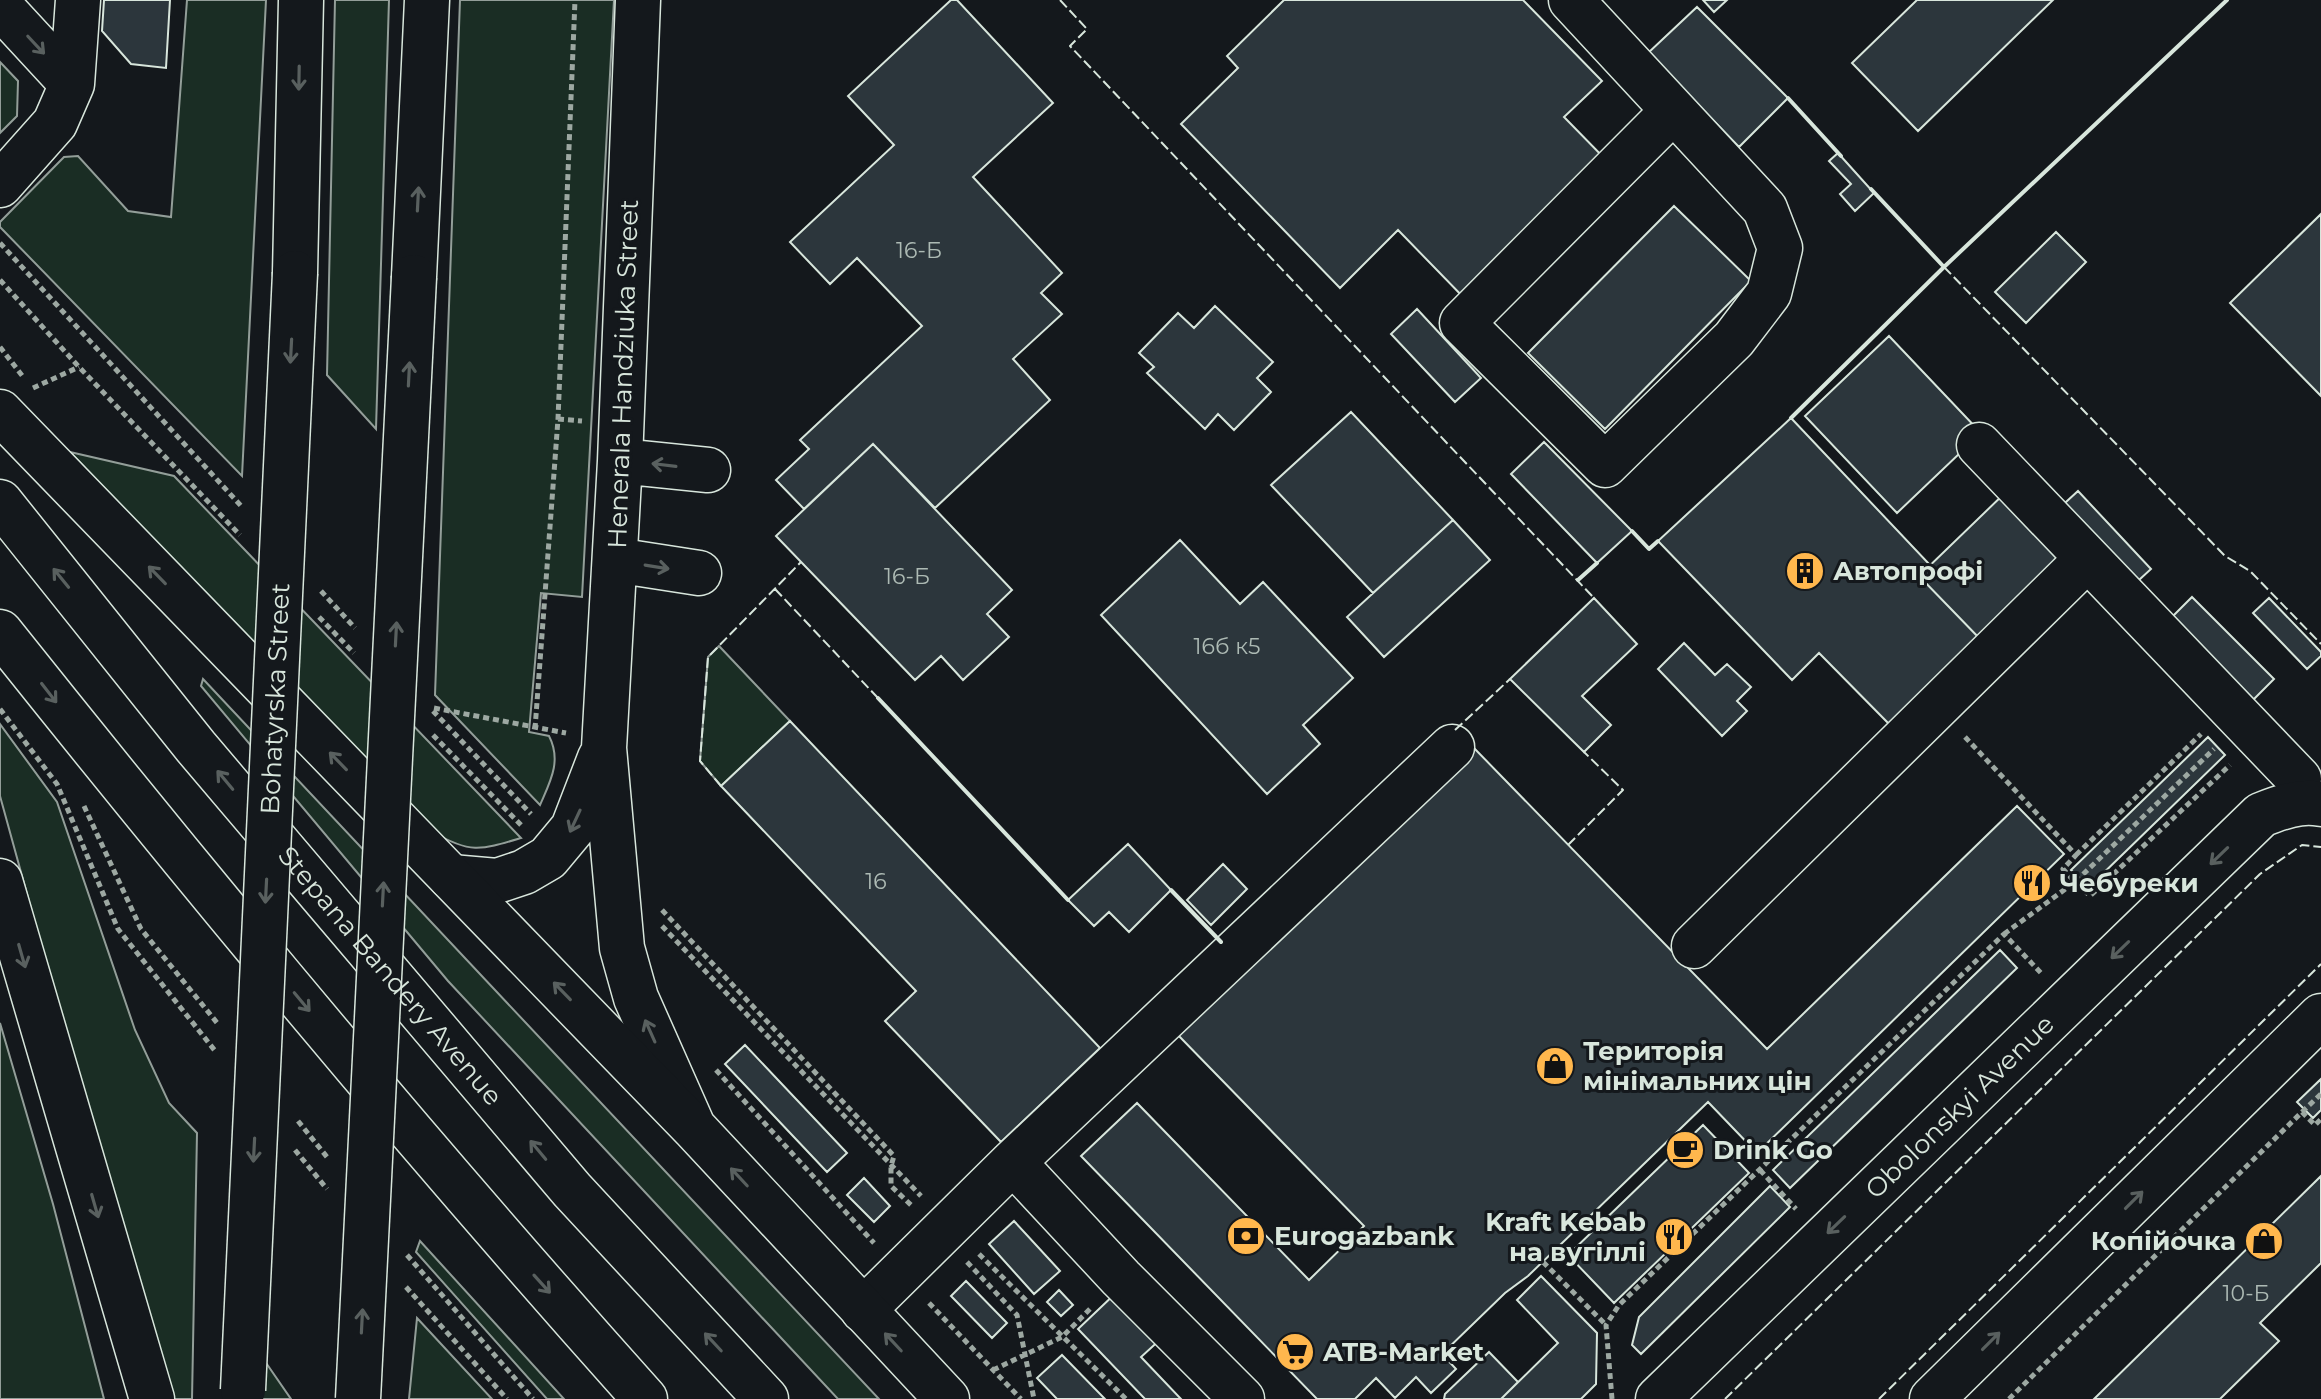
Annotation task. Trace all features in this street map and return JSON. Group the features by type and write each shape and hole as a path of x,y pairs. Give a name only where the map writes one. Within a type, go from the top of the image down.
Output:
{"main road":[{"path":"0,185 55,123 72,84 78,0"},
{"name":"Bohatyrska Street","path":"243,1394 295,273 301,0"},
{"path":"358,1399 427,0"},
{"name":"Henerala Handziuka Street","path":"451,877 497,881 524,872 548,858 573,828 615,560 638,0"},
{"path":"1571,0 1765,209 1780,248 1769,293 1734,339 1605,465 1462,323 1673,111"},
{"path":"0,6 72,84"},
{"path":"0,412 694,1128 947,1399"},
{"path":"1979,445 2087,559 2241,742 2314,781"},
{"path":"620,461 708,470"},
{"name":"Stepana Bandery Avenue","path":"0,502 196,747 572,1190 766,1399"},
{"path":"1694,946 2087,559"},
{"path":"615,560 699,573"},
{"path":"0,632 139,807 460,1190 645,1399"},
{"name":"Henerala Handziuka Street","path":"586,741 616,876 622,948 636,998 694,1128"},
{"path":"863,1310 1013,1162 1452,747"},
{"name":"Obolonskyi Avenue","path":"1658,1399 2261,815 2286,805 2311,802 2314,781"},
{"path":"0,881 152,1399"},
{"path":"1932,1399 2321,1016"},
{"path":"1013,1162 1121,1278 1242,1399"}],"path":[{"path":"535,729 558,419 575,0"},
{"path":"0,243 250,515"},
{"path":"0,347 34,389 79,367"},
{"path":"314,583 356,628"},
{"path":"1937,706 2076,855"},
{"path":"430,707 586,741"},
{"path":"425,713 430,707"},
{"path":"430,707 560,844"},
{"path":"2207,729 2063,869 2090,896 2236,759 2241,742"},
{"path":"1612,1399 1606,1325 1619,1305 2004,934 2075,882 2241,742"},
{"path":"616,876 642,883 668,918 894,1156 891,1186 945,1229 1126,1399"},
{"path":"660,923 891,1166 1017,1315 1034,1399"},
{"path":"2004,934 2046,977"},
{"path":"710,1064 1021,1399"},
{"path":"2009,1399 2321,1094"},
{"path":"2302,1112 2315,1125 2321,1119"},
{"path":"1760,1170 1802,1215"},
{"path":"1543,1262 1606,1325"},
{"path":"993,1370 1062,1337"}],"green space":[{"path":"187,0 266,0 242,476 0,227 0,222 64,157 78,156 128,211 171,217"},
{"path":"335,0 389,0 376,429 327,375"},
{"path":"460,0 614,0 582,597 541,593 529,732 549,736 555,763 540,805 435,695"},
{"path":"0,62 18,81 17,116 0,133"},
{"path":"70,452 174,476 521,838 476,848 457,844 433,832"},
{"path":"719,646 790,721 721,786 700,761 708,657"},
{"path":"203,679 879,1399 838,1399 448,981 201,686"},
{"path":"0,724 57,802 135,1030 169,1103 197,1133 192,1399 166,1399 0,796"},
{"path":"0,1023 53,1204 104,1399 0,1399"},
{"path":"420,1241 564,1399 547,1399 416,1252"},
{"path":"417,1318 492,1399 409,1399"},
{"path":"262,1357 291,1399 259,1399"}],"building":[{"path":"104,0 170,0 166,68 131,64 102,31"},
{"path":"951,0 957,0 1053,103 973,177 1062,273 1041,293 1062,314 1013,359 1050,400 935,508 873,444 804,509 776,480 809,449 800,440 922,326 857,258 830,284 790,242 894,145 848,96"},
{"path":"1284,0 1523,0 1602,81 1564,117 1611,165 1469,303 1398,230 1340,288 1181,124 1238,68 1227,56"},
{"path":"1703,0 1727,0 1714,12"},
{"path":"1917,0 2053,0 1918,131 1852,63"},
{"path":"1697,7 1788,98 1739,147 1648,53"},
{"path":"1838,153 1874,193 1855,211 1840,194 1851,184 1829,161"},
{"path":"1674,206 1751,281 1605,429 1528,353"},
{"path":"2321,214 2321,396 2230,303"},
{"path":"2056,232 2086,262 2026,323 1995,292"},
{"path":"1215,306 1273,362 1257,378 1271,392 1234,430 1218,414 1205,429 1147,373 1154,367 1139,353 1178,313 1194,328"},
{"path":"1417,309 1481,378 1455,402 1391,334"},
{"path":"1889,336 1981,433 1897,513 1805,416"},
{"path":"1351,412 1453,520 1373,593 1271,485"},
{"name":"Автопрофі","path":"1791,418 1930,565 1919,576 1983,642 1894,729 1819,653 1792,680 1658,541"},
{"path":"1544,442 1632,531 1597,563 1511,474"},
{"path":"873,444 1012,590 987,614 1009,637 963,680 941,656 915,680 776,536"},
{"path":"2008,490 2071,558 1983,642 1919,576"},
{"path":"2078,491 2151,569 2127,591 2054,513"},
{"path":"1453,520 1490,560 1384,657 1347,617"},
{"path":"1180,540 1240,604 1263,582 1353,678 1303,725 1320,744 1267,794 1101,615"},
{"path":"2192,597 2274,679 2246,707 2164,625"},
{"path":"1594,598 1637,644 1582,696 1611,725 1584,752 1510,679"},
{"path":"2269,598 2321,652 2321,656 2307,669 2253,613"},
{"path":"1684,643 1715,675 1727,664 1751,687 1737,701 1747,711 1722,736 1658,669"},
{"path":"790,721 1100,1048 1001,1142 885,1021 916,991 721,786"},
{"path":"2208,737 2225,755 2088,888 2071,870"},
{"path":"1472,746 1767,1049 2017,806 2064,854 1757,1153 1708,1102 1528,1276 1505,1293 1442,1354 1456,1369 1431,1393 1416,1377 1395,1398 1376,1378 1355,1399 1317,1399 1081,1156 1137,1103 1309,1280 1364,1226 1176,1033"},
{"path":"1128,844 1171,890 1129,932 1109,912 1094,926 1068,900"},
{"path":"1223,864 1247,889 1211,925 1187,900"},
{"path":"2000,950 2017,968 1790,1188 1773,1170"},
{"path":"745,1045 847,1153 827,1172 725,1064"},
{"path":"2321,1079 2321,1110 2313,1118 2297,1102"},
{"path":"1703,1125 1749,1173 1614,1303 1568,1255"},
{"path":"2321,1176 2321,1263 2260,1323 2279,1341 2220,1399 2094,1399"},
{"path":"864,1178 890,1206 874,1222 847,1195"},
{"path":"1770,1186 1790,1207 1641,1354 1632,1345 1639,1317"},
{"path":"1014,1221 1060,1271 1034,1294 989,1244"},
{"path":"1541,1276 1597,1333 1596,1384 1581,1399 1501,1399 1558,1343 1517,1300"},
{"path":"966,1281 1007,1323 992,1338 951,1296"},
{"path":"1059,1290 1073,1305 1061,1316 1047,1302"},
{"path":"1119,1290 1163,1337 1141,1357 1181,1399 1145,1399 1078,1329"},
{"path":"1489,1352 1518,1382 1501,1399 1444,1399 1445,1394"},
{"path":"1062,1355 1105,1399 1057,1399 1037,1378"}],"fence":[{"path":"1060,0 1087,29 1070,46 1594,598"},
{"path":"1944,267 2225,556 2250,571 2321,644"},
{"path":"721,786 700,761 708,657 801,562"},
{"path":"775,589 878,698"},
{"path":"1455,730 1510,679"},
{"path":"1568,845 1623,790 1584,752"},
{"path":"1725,1399 2260,874 2302,845 2321,847"},
{"path":"1879,1399 2321,964"}],"wall":[{"path":"1791,418 1944,267 2227,0"},
{"path":"1788,98 1841,156"},
{"path":"1871,189 1944,267"},
{"path":"1632,531 1649,549 1658,541"},
{"path":"1578,580 1597,563"},
{"path":"878,698 1068,900"},
{"path":"1171,890 1221,942"}],"place":[{"name":"Автопрофі","path":"1805,571"},
{"name":"Чебуреки","path":"2032,883"},
{"name":"Територія мінімальних цін","path":"1555,1066"},
{"name":"Drink Go","path":"1685,1150"},
{"name":"Eurogazbank","path":"1246,1236"},
{"name":"Kraft Kebab на вугіллі","path":"1674,1237"},
{"name":"Копійочка","path":"2264,1241"},
{"name":"ATB-Market","path":"1295,1352"}]}
